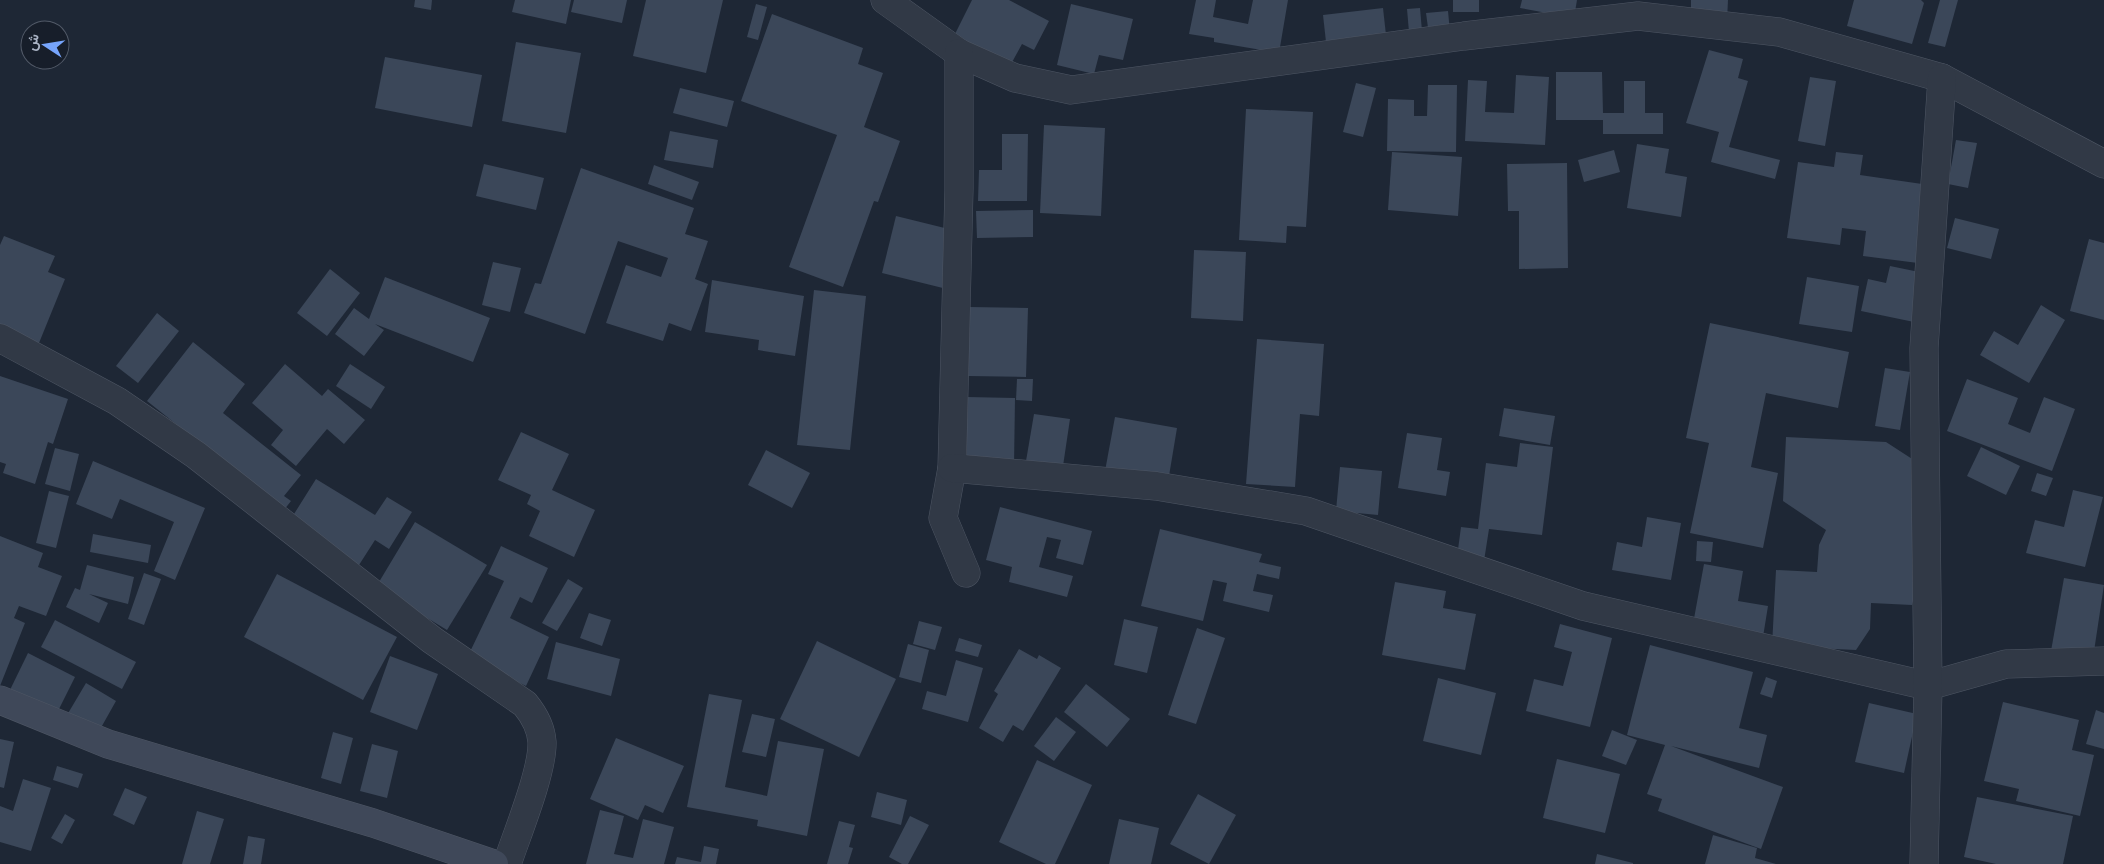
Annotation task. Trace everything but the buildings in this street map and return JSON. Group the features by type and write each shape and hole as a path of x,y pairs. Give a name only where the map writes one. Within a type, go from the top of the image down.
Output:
{"street":[{"path":"885,0 959,54 1015,78 1071,90 1464,36 1638,16 1780,32 1942,78 2104,164"},
{"path":"959,54 959,189 952,468 943,518 966,573"},
{"path":"1924,864 1928,686 1924,348 1942,78"},
{"path":"0,338 117,402 196,455 432,640 525,704 540,727 542,755 507,864"},
{"path":"952,468 1156,486 1306,511 1583,606 1928,686 2006,664 2104,661"},
{"path":"0,700 108,744 373,824 494,864"}]}
